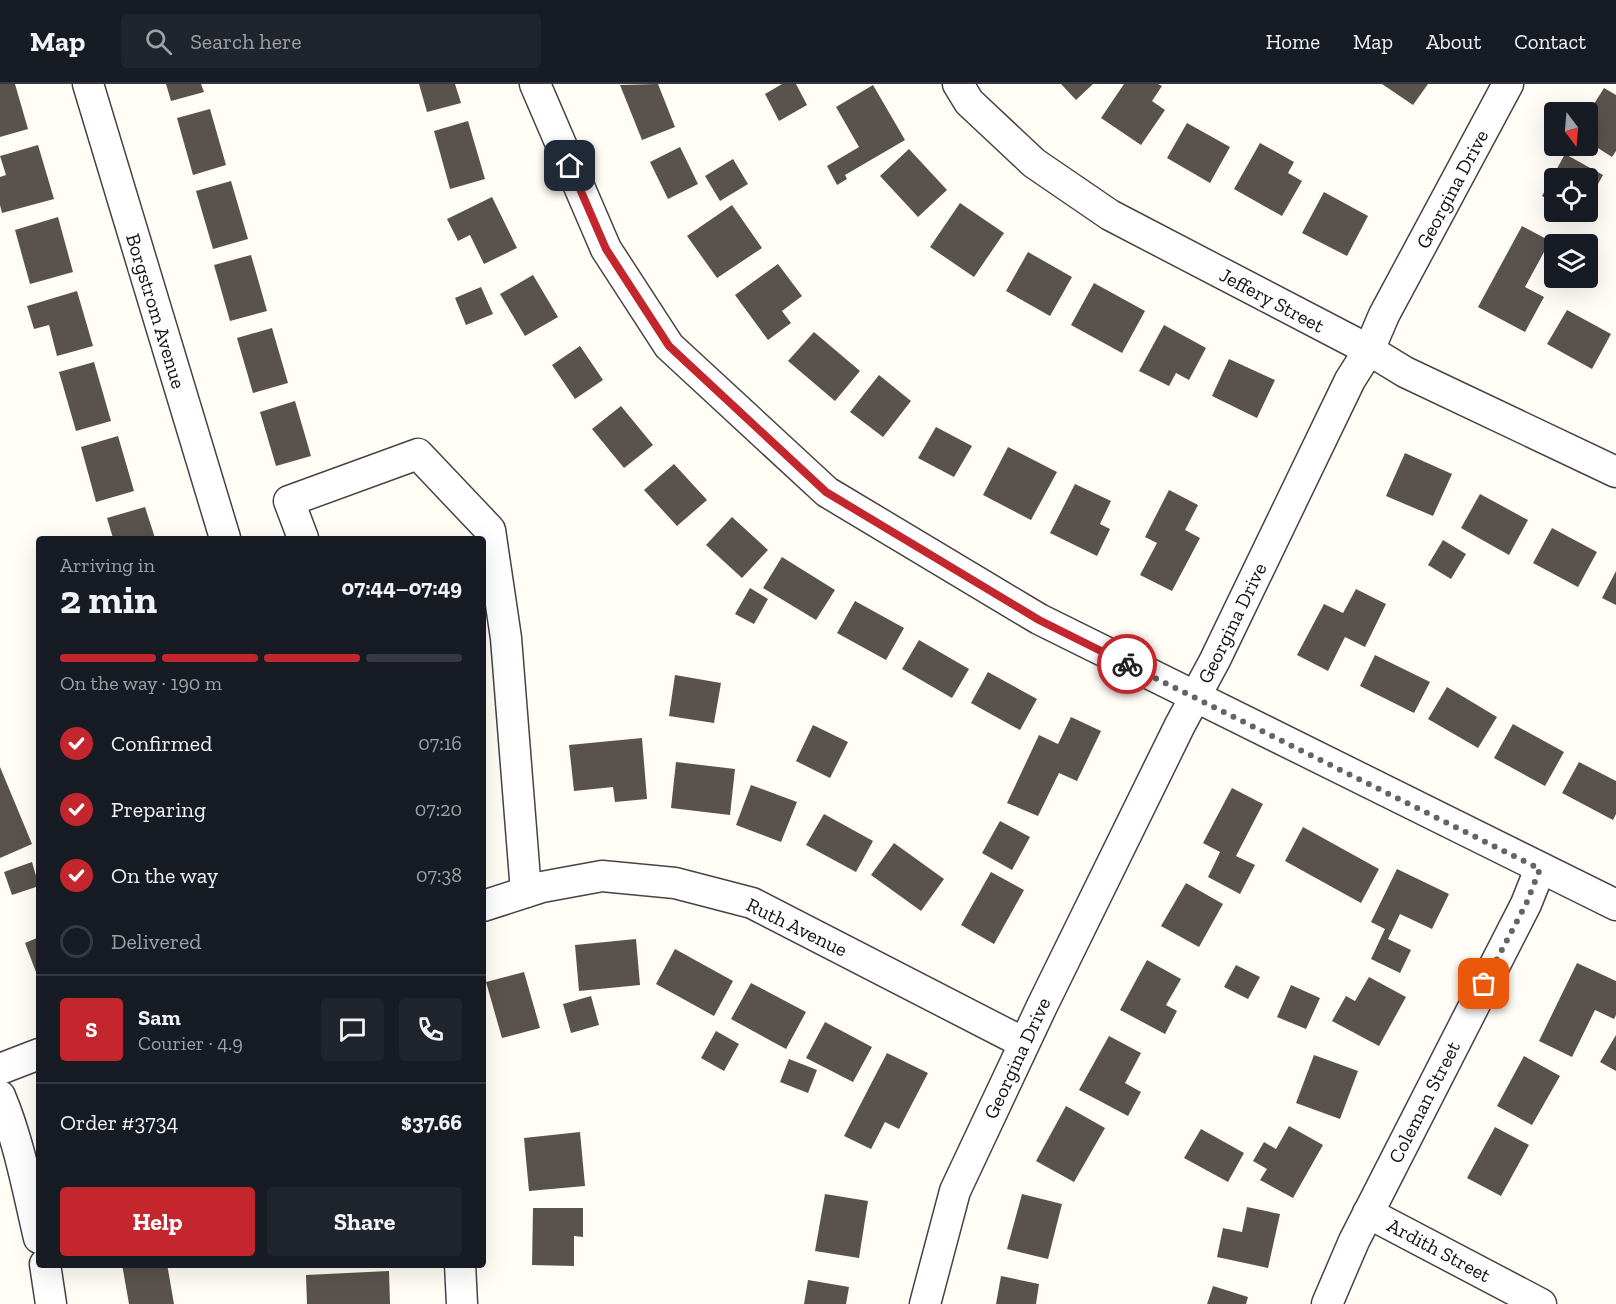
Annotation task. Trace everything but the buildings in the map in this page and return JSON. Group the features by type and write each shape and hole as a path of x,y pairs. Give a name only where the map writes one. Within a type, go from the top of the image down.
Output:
{"street":[{"name":"Borgstrom Avenue","path":"88,84 224,536"},
{"path":"535,84 606,249 669,346 826,492 1039,620 1616,905"},
{"name":"Jeffery Street","path":"958,84 969,102 1034,163 1110,215 1369,350 1405,372 1616,472"},
{"name":"Georgina Drive","path":"925,1304 955,1191 1024,1043 1350,380 1369,350 1384,315 1508,84"},
{"path":"302,536 288,501 418,454 490,530 506,638 526,892"},
{"name":"Coleman Street","path":"1327,1304 1354,1241 1526,904 1540,869"},
{"name":"Ruth Avenue","path":"486,905 542,887 602,876 675,883 752,903 1024,1043"},
{"path":"0,1069 36,1055"},
{"path":"0,1096 36,1225"},
{"name":"Ardith Street","path":"1368,1213 1541,1304"},
{"path":"46,1268 51,1304"},
{"path":"460,1268 462,1304"}],"way so far":[{"path":"1127,664 1540,869 1526,904 1484,984"}],"route":[{"path":"570,166 606,249 669,346 826,492 1039,620 1127,664"}]}
